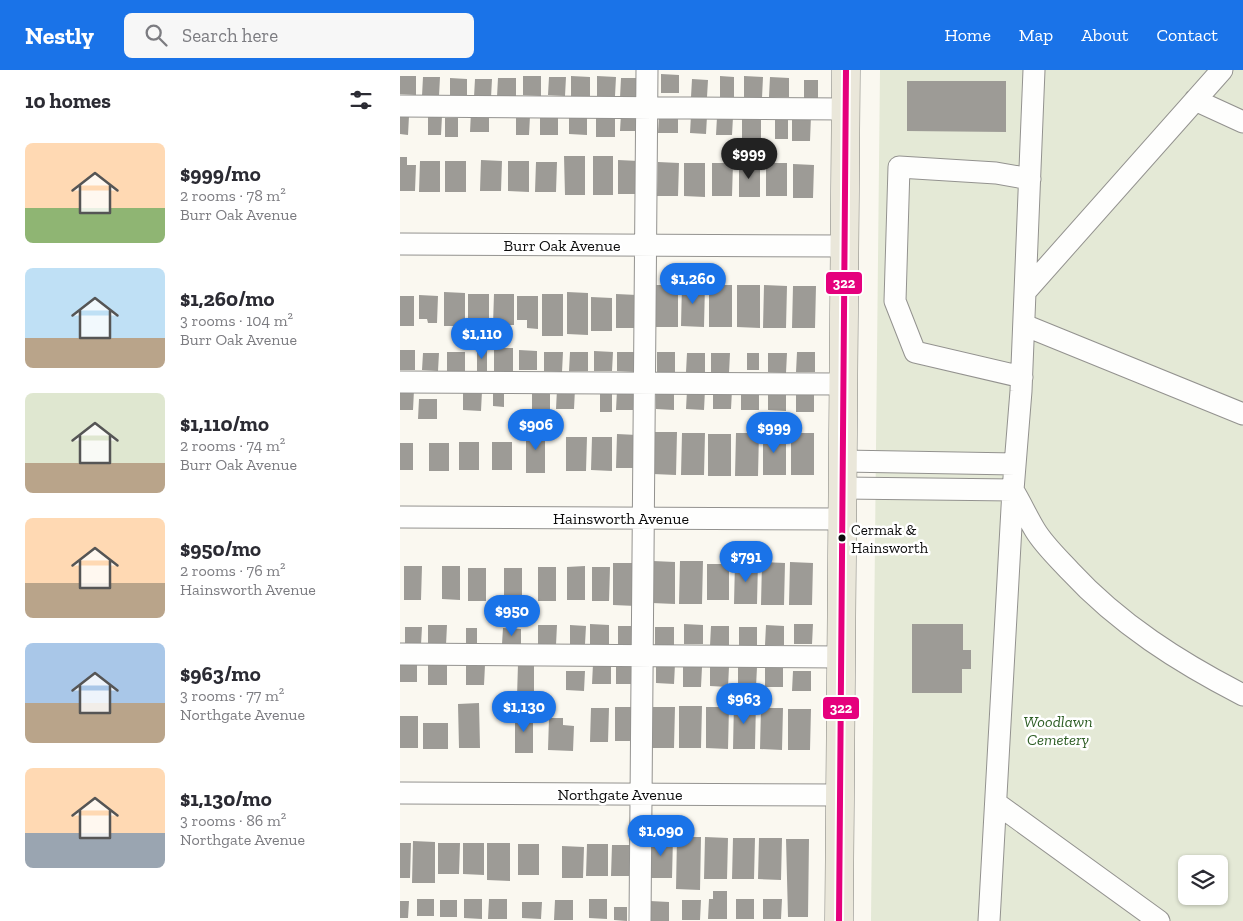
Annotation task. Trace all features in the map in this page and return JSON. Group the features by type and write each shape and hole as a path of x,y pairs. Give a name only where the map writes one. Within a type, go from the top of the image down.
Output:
{"main road":[{"path":"839,921 846,70"}],"street":[{"path":"640,921 647,70"},
{"path":"990,921 1013,490 1022,377 1034,70"},
{"path":"1025,292 1222,70"},
{"path":"1195,100 1243,122"},
{"path":"400,106 846,109"},
{"path":"1022,377 915,352 895,302 899,167 996,173 1030,180"},
{"name":"Burr Oak Avenue","path":"400,244 845,246"},
{"path":"1024,325 1243,414"},
{"path":"400,382 844,384"},
{"path":"843,475 1015,464"},
{"path":"843,475 1013,490"},
{"path":"1013,490 1036,531 1053,553 1103,606 1132,629 1168,652 1243,695"},
{"name":"Hainsworth Avenue","path":"400,517 842,519"},
{"path":"400,654 841,657"},
{"name":"Northgate Avenue","path":"400,793 840,795"},
{"path":"996,803 1159,921"}],"green space":[{"name":"Woodlawn Cemetery","path":"880,70 1243,70 1243,921 871,921"}],"building":[{"path":"661,74 679,75 679,93 661,93"},
{"path":"400,76 416,76 416,95 400,94"},
{"path":"523,76 541,76 541,96 523,95"},
{"path":"571,76 590,77 590,96 571,96"},
{"path":"597,76 616,77 615,96 597,96"},
{"path":"720,76 734,77 734,98 720,98"},
{"path":"744,76 763,77 762,98 744,98"},
{"path":"423,77 440,77 439,96 422,96"},
{"path":"549,77 566,77 565,96 548,95"},
{"path":"770,77 789,78 789,97 769,97"},
{"path":"450,78 467,79 467,97 450,97"},
{"path":"498,78 516,78 516,98 497,97"},
{"path":"621,78 639,78 639,98 620,98"},
{"path":"475,79 492,79 491,98 474,97"},
{"path":"692,79 708,80 707,97 691,97"},
{"path":"804,80 818,80 818,98 804,98"},
{"path":"907,81 1006,81 1006,132 907,131"},
{"path":"471,112 489,112 489,132 470,132"},
{"path":"621,114 639,114 638,131 620,131"},
{"path":"540,115 558,116 558,135 540,135"},
{"path":"569,115 587,115 587,135 569,134"},
{"path":"659,115 678,115 678,133 658,133"},
{"path":"691,115 707,116 706,134 690,133"},
{"path":"400,116 409,116 408,135 400,134"},
{"path":"428,116 442,116 441,135 428,135"},
{"path":"516,116 530,116 529,135 516,135"},
{"path":"742,116 761,116 761,142 742,142"},
{"path":"792,116 811,116 810,141 792,141"},
{"path":"596,117 615,118 615,137 596,137"},
{"path":"717,117 733,117 732,135 716,135"},
{"path":"775,117 788,118 788,139 775,139"},
{"path":"445,118 458,118 458,137 445,137"},
{"path":"564,156 585,156 585,195 565,195"},
{"path":"593,156 613,156 613,195 593,195"},
{"path":"400,157 407,157 407,165 416,165 415,191 400,191"},
{"path":"481,160 502,161 501,191 480,191"},
{"path":"618,160 639,161 639,194 618,194"},
{"path":"420,161 440,161 440,192 419,192"},
{"path":"445,161 466,161 466,192 445,192"},
{"path":"508,161 529,161 529,192 508,191"},
{"path":"536,162 557,162 556,192 535,192"},
{"path":"658,162 679,163 678,196 657,196"},
{"path":"684,163 705,163 705,197 684,196"},
{"path":"712,163 733,163 732,196 712,196"},
{"path":"739,163 760,164 760,197 739,197"},
{"path":"766,163 787,163 787,196 766,196"},
{"path":"793,164 814,165 813,198 793,198"},
{"path":"682,284 705,284 704,327 681,326"},
{"path":"655,285 678,285 678,327 655,327"},
{"path":"709,285 732,285 732,327 709,327"},
{"path":"737,285 760,285 760,328 737,327"},
{"path":"764,285 787,286 786,328 763,328"},
{"path":"793,286 816,286 815,328 792,328"},
{"path":"444,292 465,293 465,326 444,326"},
{"path":"567,292 588,293 588,335 567,334"},
{"path":"468,294 489,294 489,325 468,325"},
{"path":"494,294 514,294 514,325 493,325"},
{"path":"542,294 563,294 563,336 542,336"},
{"path":"616,294 637,295 637,328 616,328"},
{"path":"419,295 438,296 437,323 428,323 427,319 419,319"},
{"path":"400,296 414,296 414,326 400,326"},
{"path":"517,296 538,296 538,329 527,328 527,320 517,320"},
{"path":"591,297 612,298 612,331 591,331"},
{"path":"494,348 513,348 513,372 494,372"},
{"path":"400,350 415,350 415,370 400,370"},
{"path":"477,350 487,350 487,371 477,371"},
{"path":"519,350 537,351 537,370 519,370"},
{"path":"594,351 613,352 612,371 594,371"},
{"path":"447,352 465,352 465,371 447,371"},
{"path":"544,352 563,352 562,372 544,371"},
{"path":"570,352 588,352 588,371 569,371"},
{"path":"617,352 635,352 635,372 617,371"},
{"path":"657,352 675,352 675,372 657,372"},
{"path":"797,352 815,352 815,372 796,372"},
{"path":"423,353 439,353 438,371 422,370"},
{"path":"687,353 705,353 705,373 686,372"},
{"path":"711,353 730,353 729,373 711,373"},
{"path":"747,353 759,353 759,370 747,370"},
{"path":"768,353 787,353 786,373 768,372"},
{"path":"532,389 550,389 550,415 532,415"},
{"path":"557,389 575,389 574,409 556,409"},
{"path":"713,389 732,390 731,409 713,409"},
{"path":"400,390 414,390 413,410 400,410"},
{"path":"493,390 504,390 504,407 493,406"},
{"path":"617,390 635,390 635,410 616,410"},
{"path":"656,390 674,390 674,410 656,409"},
{"path":"687,390 705,390 704,410 686,409"},
{"path":"741,390 759,391 759,410 741,410"},
{"path":"463,391 482,391 481,411 463,410"},
{"path":"600,391 612,391 612,412 600,412"},
{"path":"768,391 786,391 786,411 768,410"},
{"path":"796,392 814,392 814,412 796,412"},
{"path":"419,399 437,399 437,419 418,419"},
{"path":"526,430 545,430 545,473 526,473"},
{"path":"654,432 677,432 676,475 653,474"},
{"path":"682,433 705,433 704,475 681,475"},
{"path":"736,433 759,433 758,476 735,476"},
{"path":"763,433 786,433 786,475 763,475"},
{"path":"791,433 814,433 814,475 791,475"},
{"path":"617,434 637,435 637,468 616,468"},
{"path":"708,434 731,434 731,476 708,476"},
{"path":"566,437 587,437 586,471 566,471"},
{"path":"592,437 612,437 612,471 591,470"},
{"path":"459,442 479,442 479,470 459,470"},
{"path":"492,442 512,442 512,470 492,470"},
{"path":"400,443 413,443 413,470 400,470"},
{"path":"429,443 449,443 449,471 429,471"},
{"path":"653,561 675,562 675,604 652,603"},
{"path":"680,561 703,561 702,604 679,604"},
{"path":"735,562 758,562 757,604 734,604"},
{"path":"762,562 785,563 784,605 761,605"},
{"path":"790,562 813,563 812,605 789,605"},
{"path":"613,563 636,563 636,606 613,605"},
{"path":"707,564 729,564 729,600 707,600"},
{"path":"404,566 422,566 421,600 404,600"},
{"path":"442,566 460,566 460,600 442,599"},
{"path":"585,566 585,600 567,600 567,567"},
{"path":"538,567 556,567 556,601 538,601"},
{"path":"592,567 610,567 609,601 592,601"},
{"path":"468,568 486,568 486,601 468,601"},
{"path":"504,568 522,568 522,602 504,602"},
{"path":"590,624 609,625 609,644 590,644"},
{"path":"684,624 703,625 703,644 684,644"},
{"path":"794,624 813,624 812,644 794,644"},
{"path":"912,624 963,624 963,650 971,650 971,669 962,669 962,693 912,693"},
{"path":"428,625 447,625 446,645 428,645"},
{"path":"538,625 557,625 556,645 538,645"},
{"path":"570,625 586,626 585,644 570,644"},
{"path":"766,625 784,626 784,645 765,645"},
{"path":"618,626 633,626 633,645 618,645"},
{"path":"711,626 729,626 729,646 710,646"},
{"path":"405,627 422,627 421,645 405,645"},
{"path":"655,627 674,627 674,647 655,647"},
{"path":"739,627 757,627 757,647 739,647"},
{"path":"466,628 477,628 477,645 466,644"},
{"path":"503,628 521,629 521,645 502,644"},
{"path":"518,664 534,664 534,697 517,697"},
{"path":"593,664 611,665 611,684 592,684"},
{"path":"616,664 635,665 634,684 616,684"},
{"path":"656,664 675,664 674,684 656,683"},
{"path":"400,665 417,665 417,682 400,682"},
{"path":"428,665 447,665 447,685 428,685"},
{"path":"466,665 485,665 484,685 466,685"},
{"path":"710,666 729,667 728,687 710,686"},
{"path":"683,667 702,667 701,687 683,687"},
{"path":"738,667 757,667 756,687 738,687"},
{"path":"765,667 783,667 783,687 765,687"},
{"path":"566,671 585,671 584,691 566,690"},
{"path":"793,671 811,671 811,691 792,691"},
{"path":"734,701 756,701 755,749 733,749"},
{"path":"479,703 480,748 459,748 458,704"},
{"path":"679,706 702,706 701,748 679,748"},
{"path":"615,707 633,707 633,741 615,741"},
{"path":"652,707 675,707 674,748 651,748"},
{"path":"706,707 729,707 728,749 706,748"},
{"path":"591,708 609,708 608,742 590,742"},
{"path":"761,708 783,708 782,750 760,749"},
{"path":"788,709 811,709 810,750 788,750"},
{"path":"533,712 533,753 515,753 515,713"},
{"path":"400,716 418,716 418,748 400,748"},
{"path":"549,718 563,718 563,725 574,726 573,751 548,750"},
{"path":"423,723 448,723 448,749 423,749"},
{"path":"650,836 673,837 672,878 650,878"},
{"path":"677,837 701,837 700,890 676,889"},
{"path":"705,837 728,838 727,879 704,879"},
{"path":"733,838 755,838 754,879 732,879"},
{"path":"759,838 782,838 781,880 758,879"},
{"path":"786,839 809,839 808,917 788,917"},
{"path":"413,841 435,842 435,883 412,883"},
{"path":"400,843 411,843 410,878 400,878"},
{"path":"438,843 460,843 459,874 438,874"},
{"path":"463,843 484,843 484,875 463,874"},
{"path":"487,843 510,843 510,881 487,880"},
{"path":"518,844 539,844 539,875 518,875"},
{"path":"587,844 608,844 608,876 586,876"},
{"path":"612,845 633,845 632,876 611,876"},
{"path":"562,846 584,847 583,878 562,878"},
{"path":"713,891 727,891 727,919 708,919 709,899 713,899"},
{"path":"417,899 434,899 434,916 417,916"},
{"path":"464,899 482,899 482,919 464,918"},
{"path":"489,899 507,899 507,919 488,919"},
{"path":"589,899 607,899 607,919 589,918"},
{"path":"736,899 754,899 754,919 736,919"},
{"path":"763,899 782,899 781,919 763,919"},
{"path":"440,900 457,900 457,917 440,917"},
{"path":"555,900 573,900 573,920 554,920"},
{"path":"682,900 701,900 700,920 682,920"},
{"path":"400,901 409,901 408,918 400,918"},
{"path":"650,901 669,902 669,921 650,921"},
{"path":"522,902 542,902 541,919 522,918"},
{"path":"614,907 627,907 627,921 614,920"}],"transit line":[{"name":"322","path":"839,921 846,70"}],"place":[{"name":"Cermak & Hainsworth","path":"842,538"}]}
